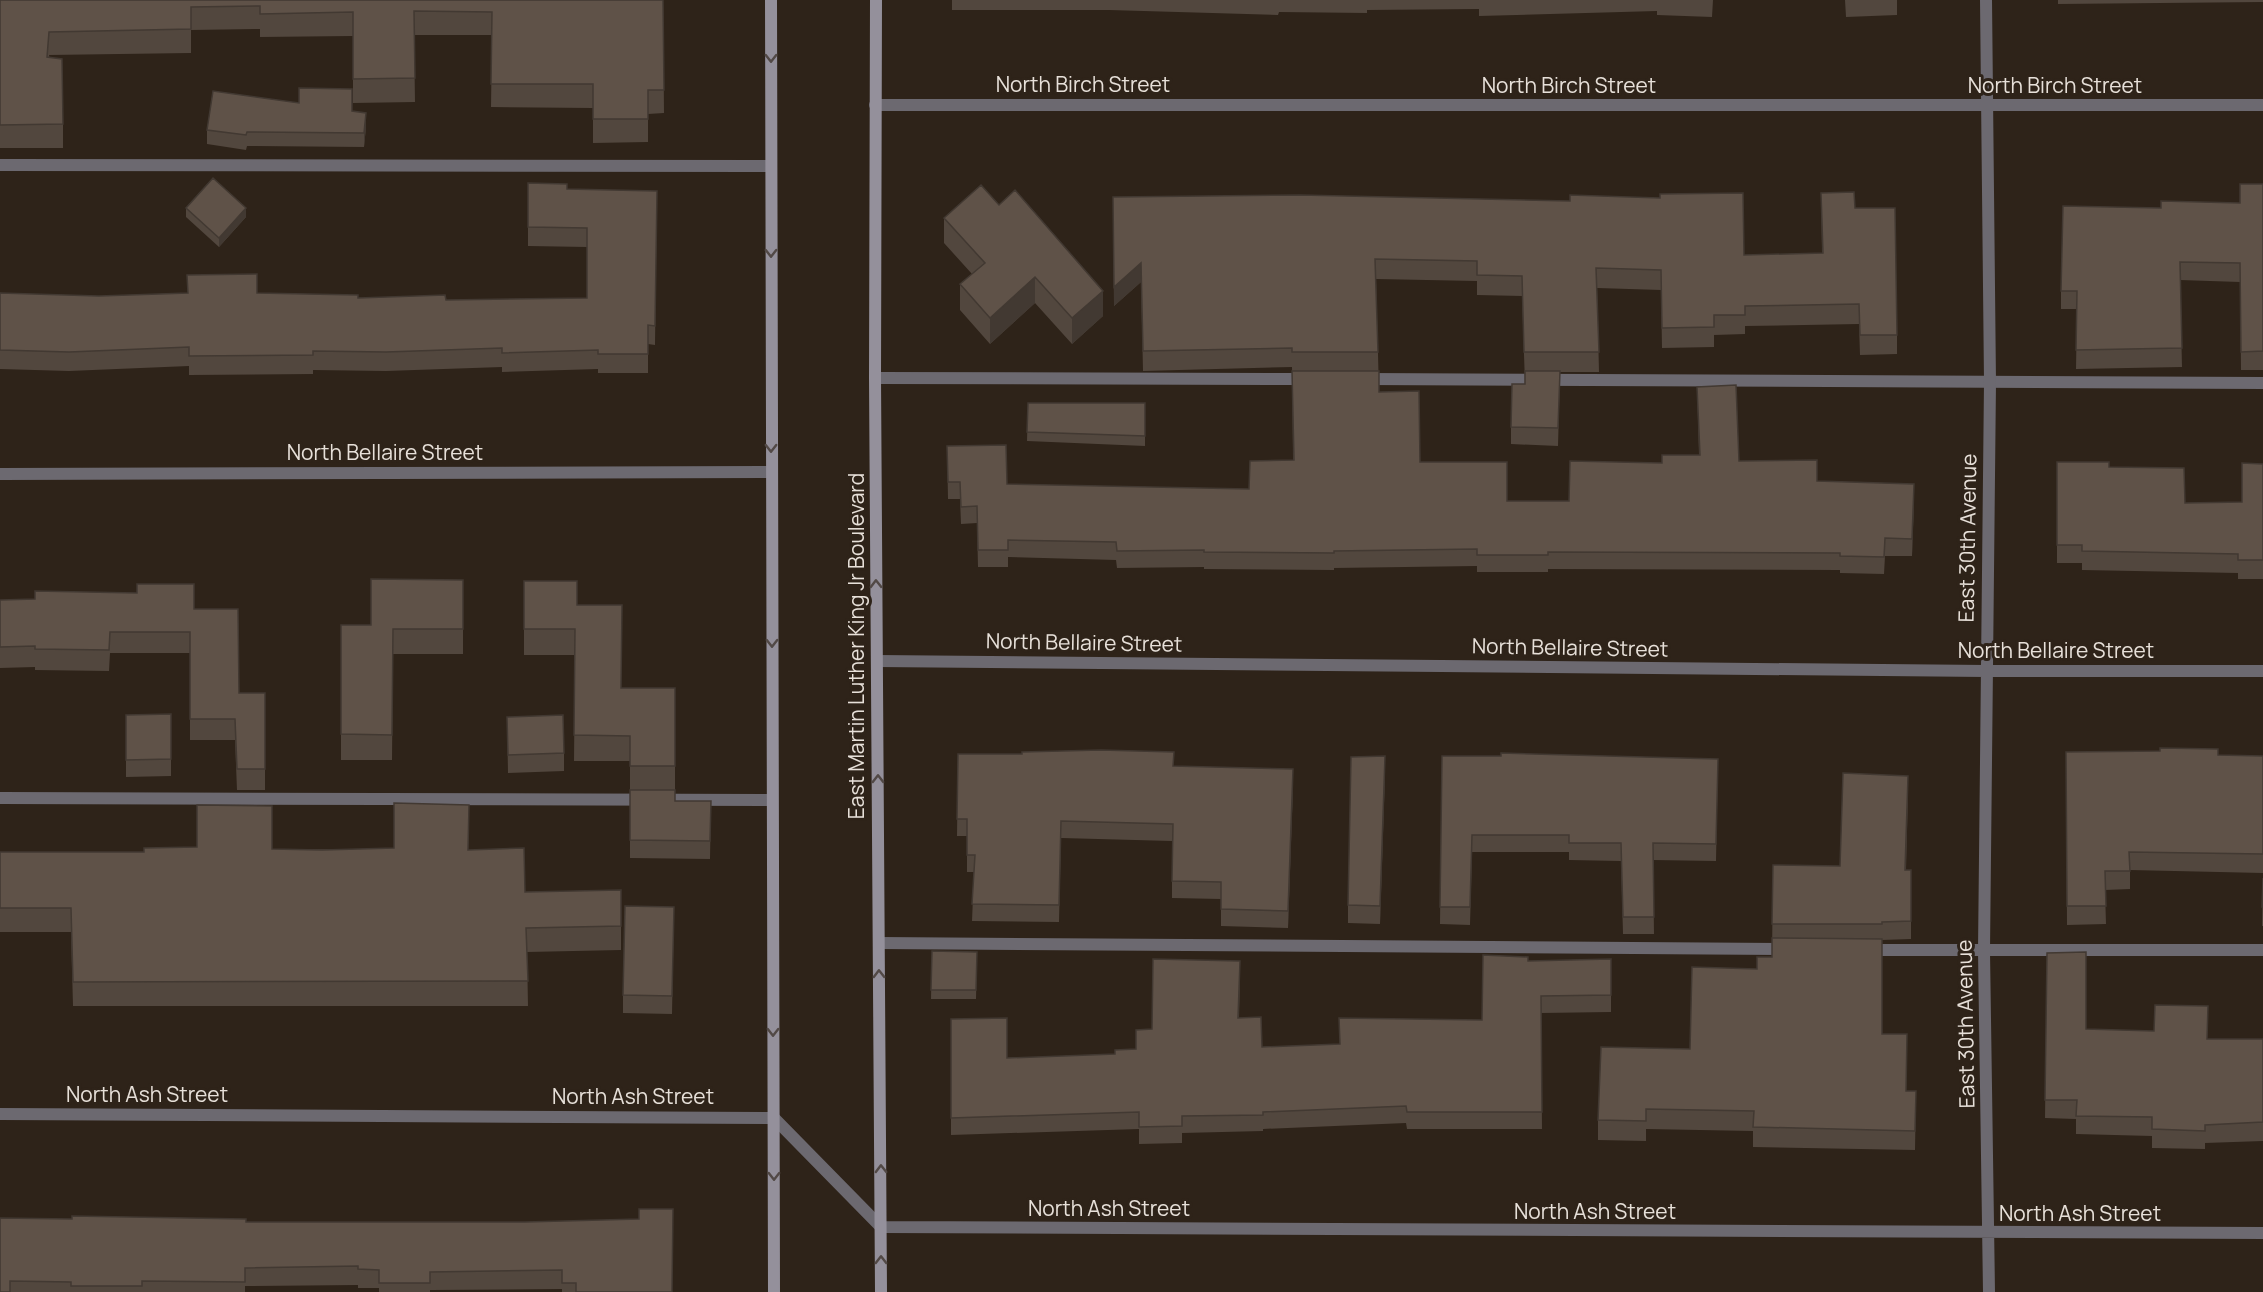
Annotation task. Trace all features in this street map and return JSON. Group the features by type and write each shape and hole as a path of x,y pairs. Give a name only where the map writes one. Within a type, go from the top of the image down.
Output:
{"main road":[{"path":"771,0 774,1292"},
{"name":"East Martin Luther King Jr Boulevard","path":"876,0 874,378 881,1292"}],"street":[{"name":"East 30th Avenue","path":"1986,0 1990,382 1984,951 1989,1292"},
{"name":"North Birch Street","path":"875,105 2263,105"},
{"path":"0,165 771,166"},
{"path":"874,378 1321,379"},
{"path":"1356,379 2263,383"},
{"name":"North Bellaire Street","path":"0,474 771,472"},
{"name":"North Bellaire Street","path":"877,660 1986,671 2263,671"},
{"path":"0,798 772,800"},
{"path":"879,943 1805,950"},
{"path":"1852,950 2263,950"},
{"name":"North Ash Street","path":"0,1114 774,1118"},
{"path":"774,1118 881,1227"},
{"name":"North Ash Street","path":"881,1227 1988,1234 2263,1233"}],"building":[{"path":"0,0 663,0 664,90 648,90 648,119 593,119 593,84 491,84 492,12 414,11 415,78 353,79 353,12 260,14 260,6 191,7 191,29 49,32 47,57 62,59 63,124 0,125"},
{"path":"299,88 352,89 352,111 366,113 364,133 247,132 246,135 207,130 213,91 299,103"},
{"path":"213,178 246,208 219,238 186,208"},
{"path":"528,183 567,184 567,189 657,191 655,326 648,325 648,354 598,354 598,350 502,353 502,348 386,352 313,351 313,355 189,356 189,347 69,352 0,350 0,293 99,296 188,293 187,275 257,274 257,293 358,295 358,298 445,295 446,300 587,298 587,228 528,227"},
{"path":"2240,184 2263,184 2263,351 2241,352 2240,263 2180,262 2182,348 2076,350 2077,291 2061,291 2063,206 2161,208 2161,201 2240,203"},
{"path":"981,185 999,205 1015,190 1103,291 1072,318 1035,277 990,318 960,284 985,263 944,218"},
{"path":"1854,192 1855,208 1895,208 1897,335 1860,335 1859,304 1745,306 1745,315 1714,315 1714,327 1662,328 1661,270 1596,268 1599,352 1524,352 1522,276 1477,275 1477,261 1375,259 1378,352 1292,352 1292,348 1143,351 1141,263 1114,287 1113,197 1300,195 1570,201 1570,195 1660,198 1660,194 1743,193 1744,255 1823,253 1821,193"},
{"path":"1292,371 1379,371 1379,392 1419,391 1420,462 1507,462 1507,501 1569,501 1570,461 1662,463 1662,455 1700,455 1697,387 1736,385 1739,461 1817,460 1817,481 1914,484 1912,539 1885,538 1884,557 1840,556 1840,553 1548,552 1548,555 1477,555 1477,549 1334,551 1334,553 1204,552 1204,550 1117,551 1116,542 1008,540 1008,550 978,550 977,506 961,507 960,482 948,482 947,446 1006,445 1007,484 1249,489 1250,461 1294,460"},
{"path":"1525,371 1560,371 1558,428 1511,427 1512,384 1525,384"},
{"path":"1028,403 1145,403 1145,436 1027,432"},
{"path":"2057,462 2109,462 2109,467 2184,468 2185,503 2242,502 2242,463 2263,464 2263,560 2238,560 2238,554 2082,551 2082,545 2057,545"},
{"path":"371,579 463,580 463,629 393,629 392,735 341,734 341,625 371,625"},
{"path":"524,581 577,581 577,605 622,605 621,688 675,688 675,766 630,766 630,736 574,735 575,629 524,629"},
{"path":"137,584 194,584 194,609 238,609 239,693 265,693 265,769 237,769 235,719 190,719 190,632 110,632 109,650 35,649 35,646 0,647 0,600 35,599 35,591 137,593"},
{"path":"171,714 171,759 126,760 126,715"},
{"path":"563,715 564,753 508,755 507,717"},
{"path":"2160,748 2218,749 2218,755 2263,756 2263,854 2129,852 2130,871 2105,871 2106,906 2067,906 2066,752 2160,751"},
{"path":"1101,750 1174,752 1173,766 1293,769 1288,911 1221,909 1221,882 1172,881 1173,824 1061,821 1059,905 972,904 975,855 967,855 967,819 957,819 958,754"},
{"path":"1501,753 1718,759 1716,844 1653,843 1654,917 1623,917 1621,843 1569,843 1569,835 1472,835 1470,907 1440,907 1442,756 1501,756"},
{"path":"1385,756 1380,906 1348,905 1351,757"},
{"path":"1843,773 1908,776 1905,870 1911,870 1911,921 1882,922 1882,924 1772,924 1773,865 1840,866"},
{"path":"630,790 675,790 675,801 711,801 710,841 630,840"},
{"path":"394,803 469,805 468,850 524,848 525,892 621,890 621,926 526,928 528,981 73,982 71,908 0,908 0,852 144,852 144,848 197,847 197,805 272,806 272,849 394,848"},
{"path":"625,906 674,907 672,996 623,995"},
{"path":"1772,938 1882,939 1882,1034 1907,1034 1906,1091 1916,1091 1915,1131 1753,1127 1754,1111 1646,1109 1646,1121 1598,1120 1601,1047 1690,1049 1692,967 1757,969 1757,957 1772,957"},
{"path":"932,951 977,952 976,990 931,990"},
{"path":"2086,952 2086,1029 2154,1031 2155,1005 2208,1006 2207,1039 2263,1039 2263,1122 2205,1125 2205,1131 2152,1129 2152,1117 2076,1116 2077,1100 2045,1100 2047,953"},
{"path":"1483,955 1528,957 1528,961 1611,959 1611,995 1541,996 1542,1112 1407,1112 1406,1106 1263,1112 1263,1115 1182,1116 1182,1126 1139,1127 1139,1112 951,1118 951,1019 1007,1018 1007,1058 1115,1054 1115,1050 1136,1049 1136,1030 1152,1029 1153,959 1240,961 1238,1018 1261,1017 1262,1047 1340,1044 1339,1018 1482,1020"},
{"path":"639,1209 673,1209 672,1292 576,1292 576,1283 562,1283 562,1270 430,1272 430,1283 379,1283 379,1270 358,1269 358,1266 245,1268 245,1282 142,1281 142,1286 71,1286 71,1282 10,1281 10,1292 0,1292 0,1218 72,1219 72,1216 246,1219 246,1222 525,1222 639,1219"}]}
